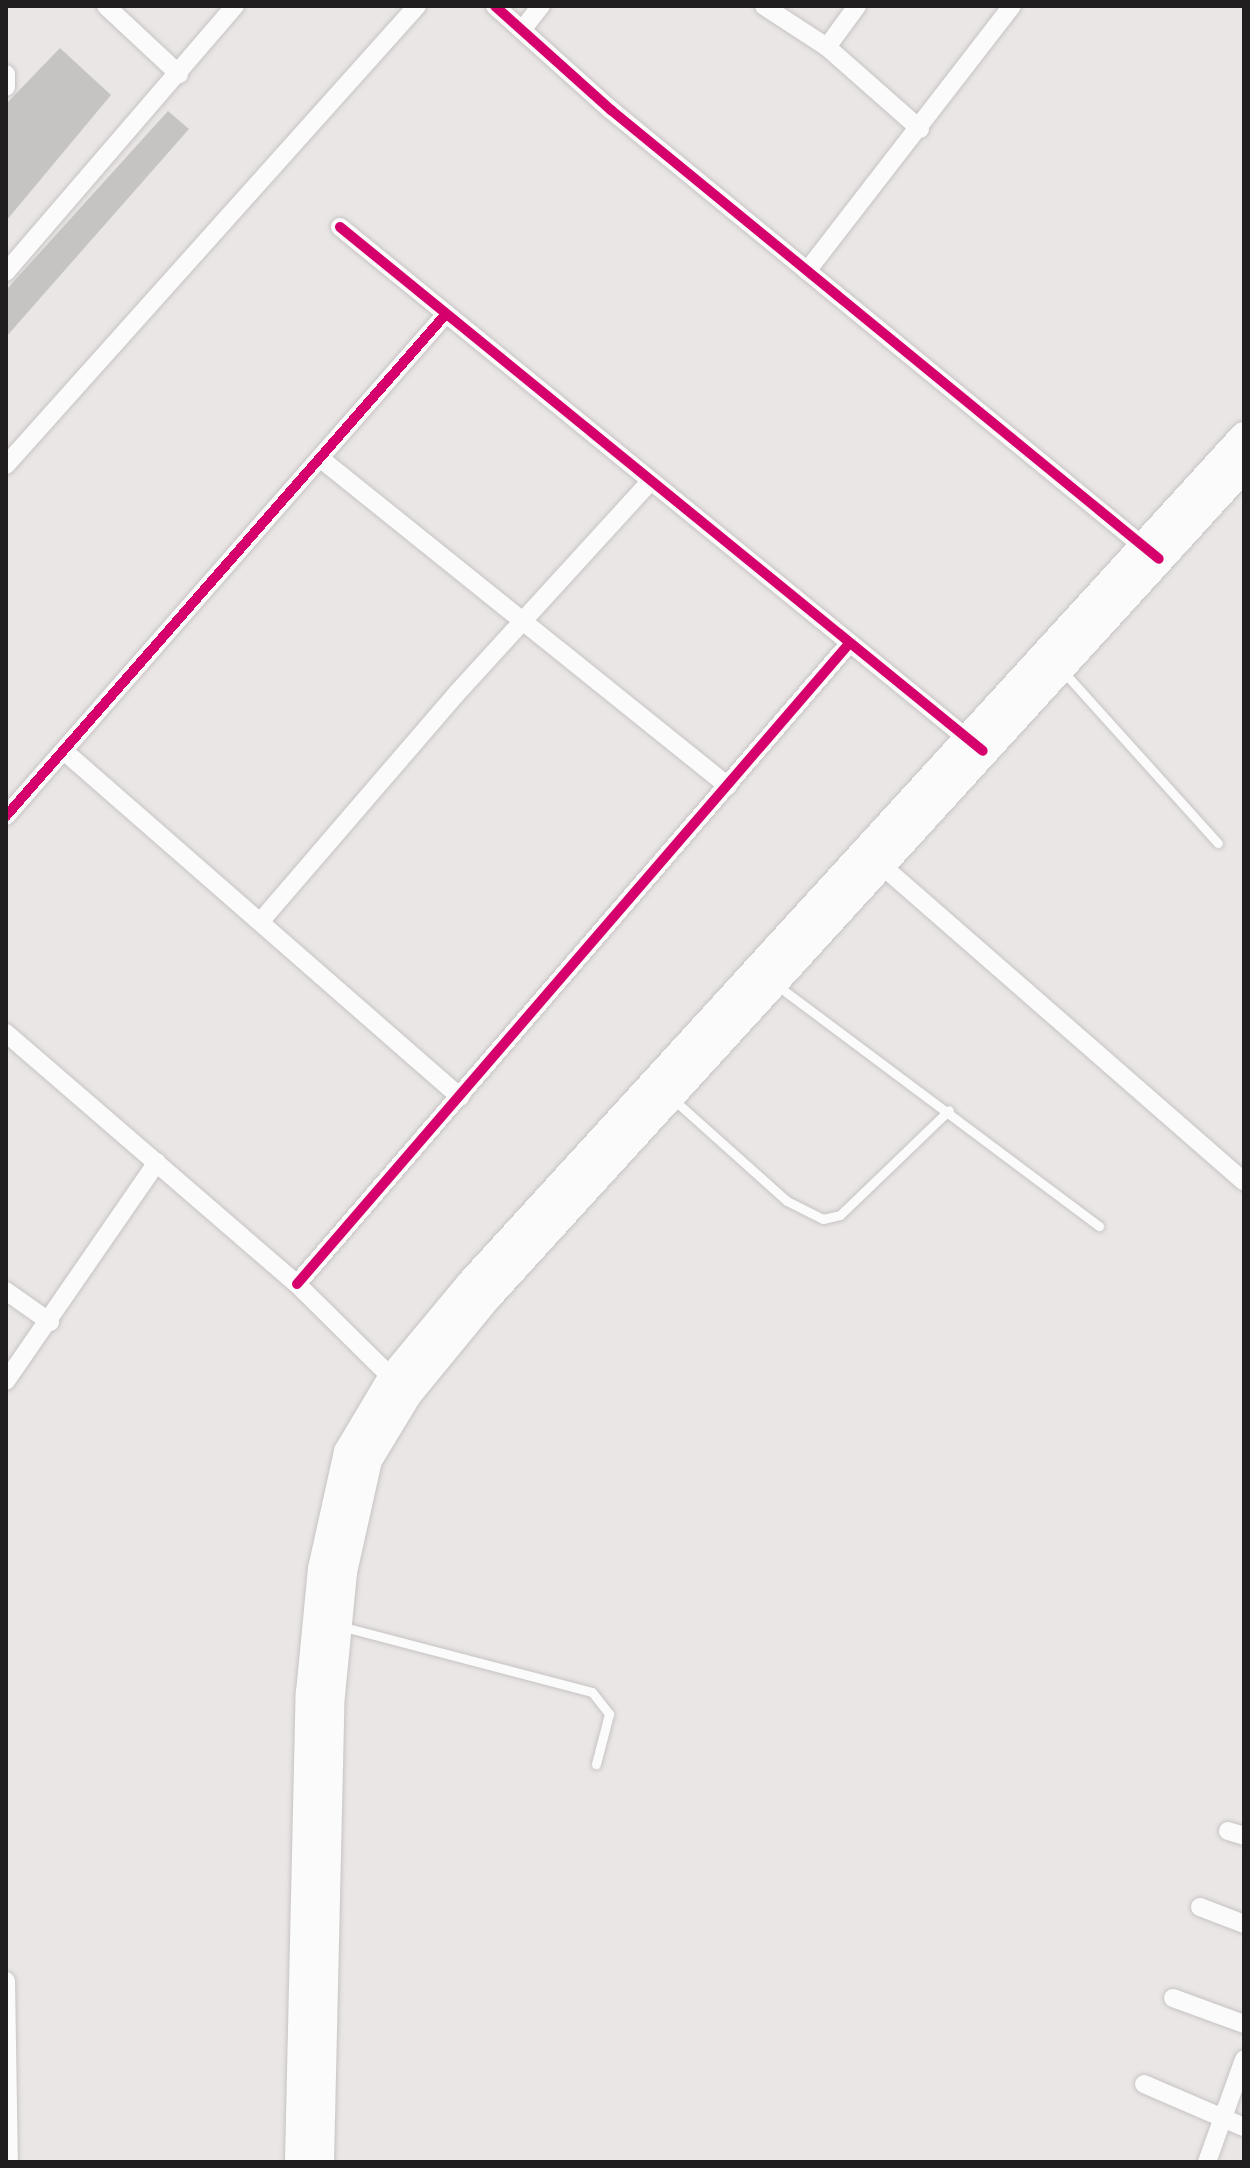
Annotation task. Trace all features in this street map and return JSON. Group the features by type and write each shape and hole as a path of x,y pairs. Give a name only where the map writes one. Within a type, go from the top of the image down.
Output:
{"main road":[{"path":"660,1088 772,981 880,864 974,744 1060,667 1244,436"},
{"path":"299,2162 315,1623 348,1452 400,1386 660,1088 1152,553 1244,467"},
{"path":"320,2162 336,1625 368,1460 400,1386"}],"street":[{"path":"106,6 179,74"},
{"path":"6,272 235,6"},
{"path":"6,465 417,6"},
{"path":"495,6 807,271 1152,553"},
{"path":"522,30 541,6"},
{"path":"764,6 827,47 920,129"},
{"path":"827,47 857,6"},
{"path":"807,271 920,129 1012,6"},
{"path":"6,74 6,87"},
{"path":"340,227 848,645 974,744"},
{"path":"6,816 446,314"},
{"path":"321,459 728,786"},
{"path":"260,922 650,482"},
{"path":"297,1284 848,645"},
{"path":"64,751 460,1097"},
{"path":"880,864 1244,1181"},
{"path":"6,1033 297,1284 400,1386"},
{"path":"6,1381 50,1322 157,1162"},
{"path":"6,1291 50,1322"},
{"path":"1200,1907 1244,1924"},
{"path":"6,1981 9,2162"},
{"path":"1173,1998 1244,2024"},
{"path":"1207,2162 1244,2059"},
{"path":"1144,2084 1244,2127"}],"lane":[{"path":"1060,667 1218,843"},
{"path":"772,981 949,1110 1099,1226"},
{"path":"660,1088 787,1201 823,1219 840,1215 949,1110"},
{"path":"336,1625 592,1692 609,1714 596,1764"}],"building":[{"path":"60,48 111,95 6,221 6,104"},
{"path":"168,111 189,129 6,337 6,290"}],"cycle path":[{"path":"495,6 611,110 1159,559"},
{"path":"340,227 983,751"},
{"path":"6,816 446,314"},
{"path":"297,1284 848,645"}]}
